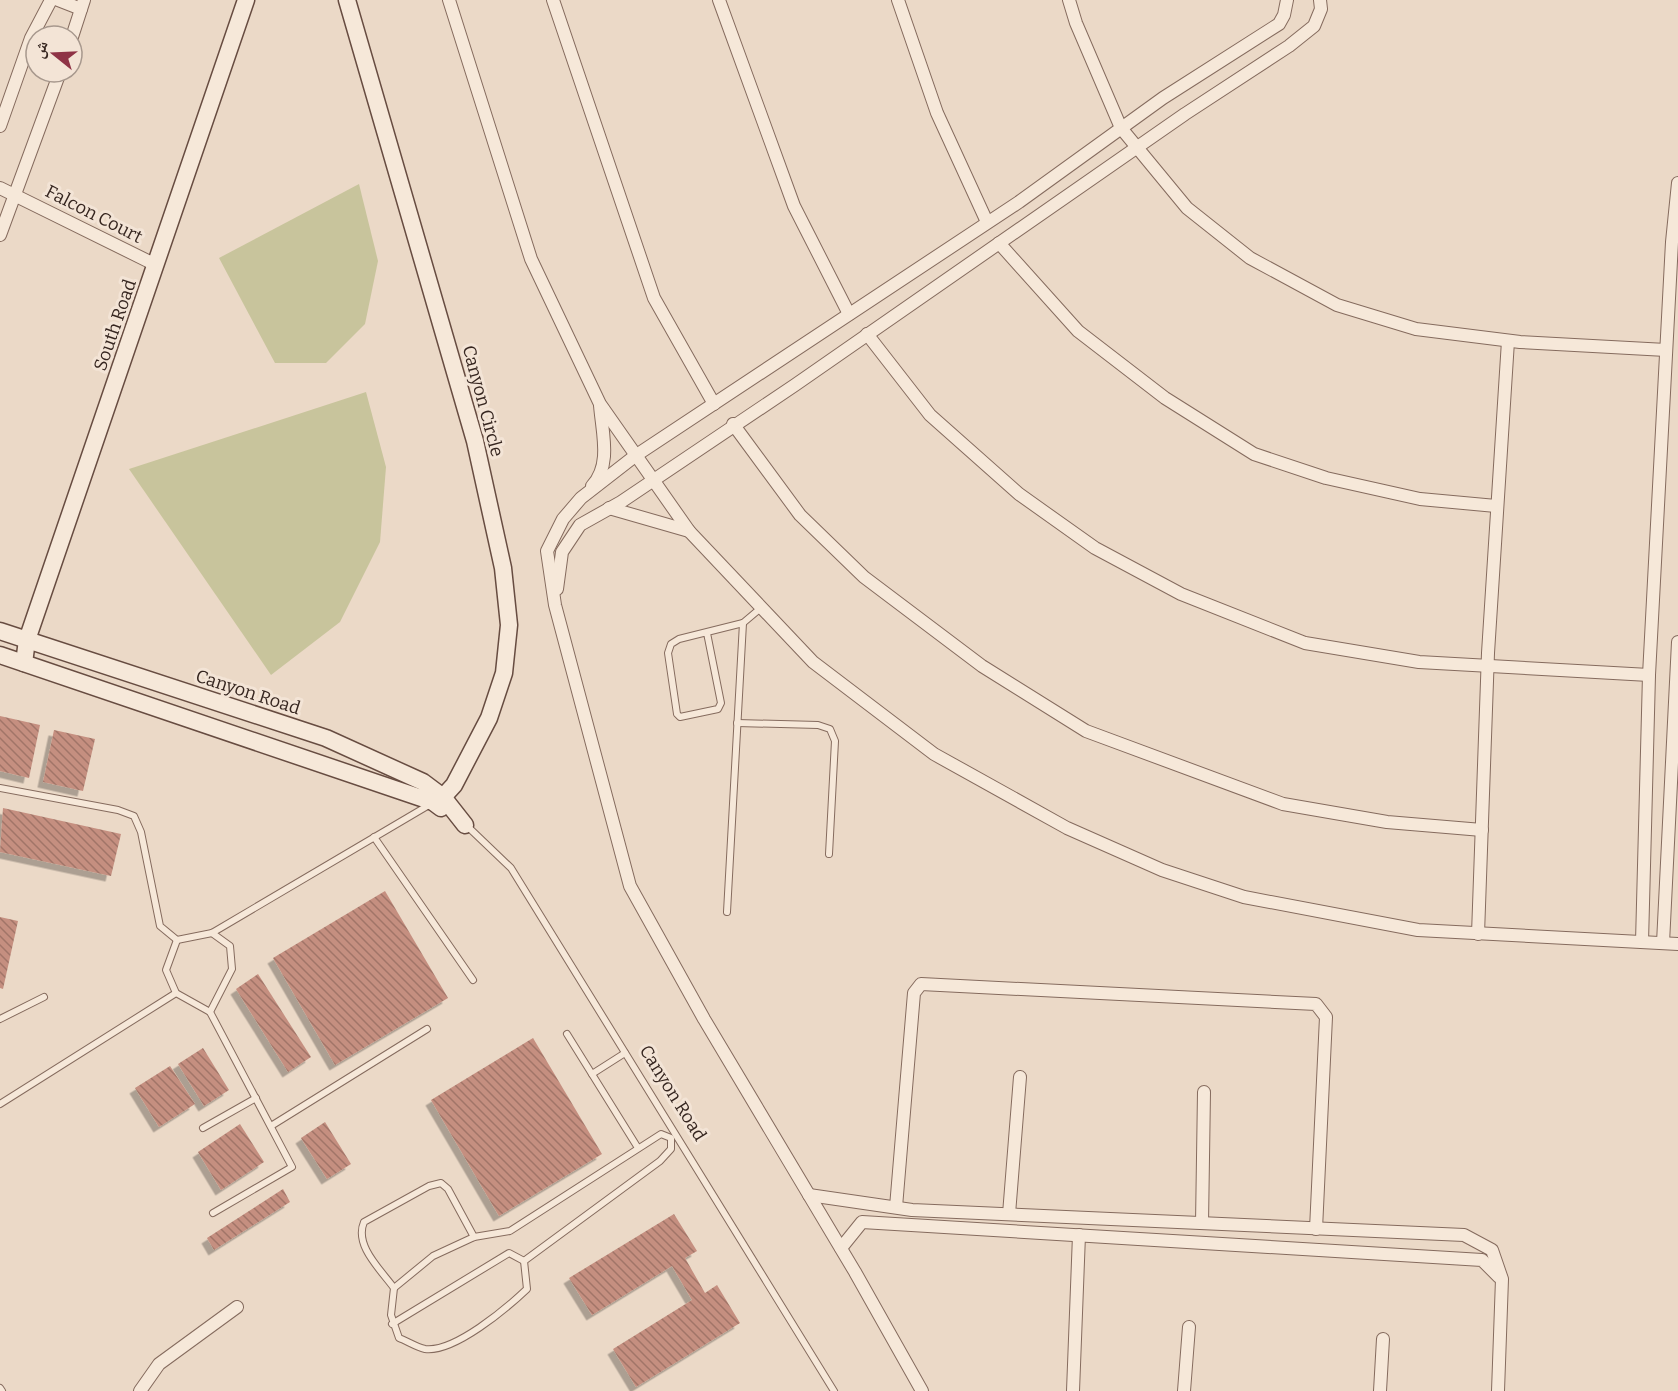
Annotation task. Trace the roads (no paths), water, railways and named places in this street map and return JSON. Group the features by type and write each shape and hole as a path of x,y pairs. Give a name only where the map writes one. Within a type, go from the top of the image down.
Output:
{"main road":[{"name":"South Road","path":"24,663 27,640 246,0"},
{"name":"Canyon Circle","path":"347,0 475,441 503,568 509,625 504,673 489,718 454,785 438,800"},
{"name":"Canyon Road","path":"0,631 326,738 423,782 438,800 465,825"},
{"name":"Canyon Road","path":"0,655 438,800"}],"street":[{"path":"41,24 51,0"},
{"path":"58,0 83,5 77,24"},
{"path":"449,0 531,259 600,404 651,480 689,531 813,662 934,754 1067,828 1162,870 1244,897 1418,930 1678,944"},
{"path":"553,0 654,297 714,404"},
{"path":"719,0 794,206 849,314"},
{"path":"898,0 937,113 987,222"},
{"path":"1069,0 1076,23 1121,128 1187,208 1250,258 1337,305 1416,329 1508,341 1666,350"},
{"path":"581,498 635,456 1279,24 1284,15 1287,0"},
{"path":"555,605 562,552 580,525 609,508 867,334 1306,33 1314,26 1321,9 1320,0"},
{"path":"0,126 24,65"},
{"name":"Falcon Court","path":"0,235 56,84"},
{"path":"1642,942 1649,675 1666,350 1678,183"},
{"name":"Falcon Court","path":"0,188 156,266"},
{"path":"999,243 1078,331 1165,399 1254,454 1326,478 1420,499 1496,506"},
{"path":"867,334 930,415 1018,494 1095,548 1181,594 1305,643 1419,662 1487,664 1649,675"},
{"path":"1478,934 1487,664 1508,341"},
{"path":"600,404 605,458 597,480 563,519 547,551 555,605 630,886 704,1019 841,1248 922,1391"},
{"path":"733,424 800,514 864,577 982,666 1086,731 1283,804 1387,822 1482,830"},
{"path":"609,508 689,531"},
{"path":"1663,943 1678,642"},
{"path":"896,1207 914,993 921,984 945,985 1316,1004 1326,1017 1316,1228"},
{"path":"1009,1214 1020,1077"},
{"path":"1202,1223 1204,1092"},
{"path":"809,1195 896,1207 1009,1214 1464,1235 1492,1250 1502,1280 1498,1391"},
{"path":"841,1248 862,1222 1482,1260 1502,1280"},
{"path":"1073,1391 1079,1235"},
{"path":"140,1391 159,1364 237,1307"},
{"path":"1184,1391 1190,1327"},
{"path":"1380,1391 1383,1339"}],"lane":[{"path":"707,633 721,704 718,709 680,717 677,714 668,653 671,644 679,639 743,623 762,607"},
{"path":"727,912 743,623"},
{"path":"737,723 818,725 830,729 835,741 829,854"},
{"path":"0,788 117,810 134,816 141,832 160,926 177,940"},
{"path":"177,940 212,933 438,800"},
{"name":"Canyon Road","path":"465,825 511,868 834,1391"},
{"path":"374,837 473,980"},
{"path":"210,1012 232,969 230,946 212,933"},
{"path":"177,940 166,970 176,993 210,1012 292,1167 213,1213"},
{"path":"0,1104 176,993"},
{"path":"0,1019 44,997"},
{"path":"271,1126 427,1029"},
{"path":"567,1034 638,1148"},
{"path":"592,1074 625,1053"},
{"path":"203,1128 256,1098"},
{"path":"394,1288 433,1256 474,1237 510,1231 672,1128"},
{"path":"661,1134 671,1138 672,1149"},
{"path":"524,1261 681,1143"},
{"path":"474,1237 448,1189 441,1184 429,1186 364,1222 359,1233 362,1243 394,1288 392,1324 399,1338 425,1349 452,1343 506,1309 527,1289 524,1261"},
{"path":"392,1324 509,1253 524,1261"}]}
